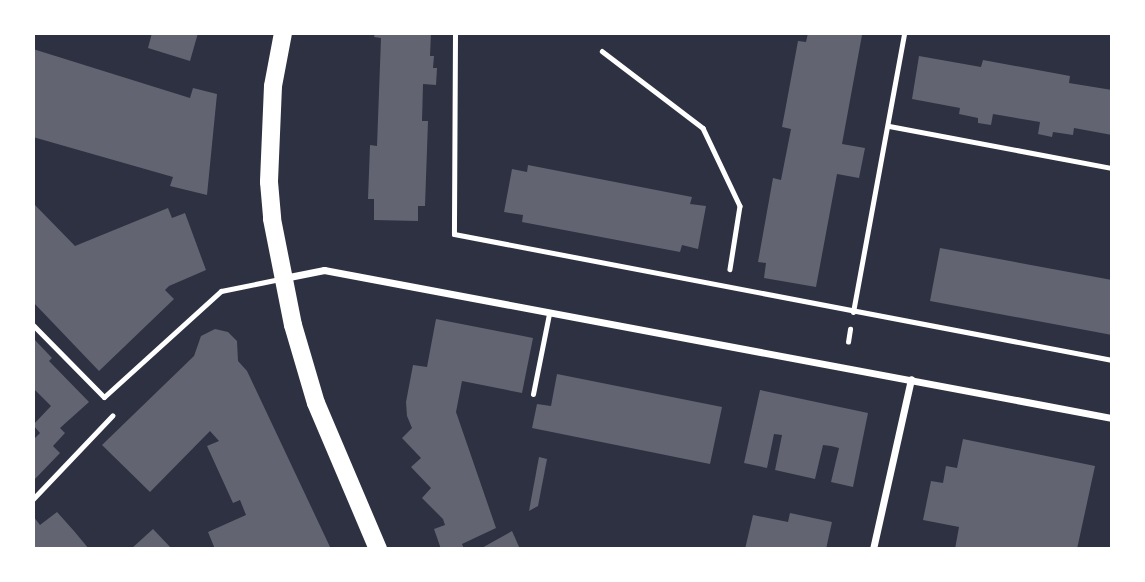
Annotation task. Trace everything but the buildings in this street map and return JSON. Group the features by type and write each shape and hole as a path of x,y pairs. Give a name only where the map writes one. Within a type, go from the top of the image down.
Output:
{"main road":[{"path":"284,33 273,86 269,182 272,219 283,278 316,403 378,549"}],"street":[{"path":"283,278 324,270 1112,418"},
{"path":"873,549 911,379"}],"lane":[{"path":"455,33 454,234 1112,360"},
{"path":"853,312 904,33"},
{"path":"889,126 1112,168"},
{"path":"33,325 104,397 221,291 283,278"},
{"path":"533,394 549,314"}],"path":[{"path":"602,51 702,128 740,206 727,287"},
{"path":"33,499 113,415 104,397"}]}
